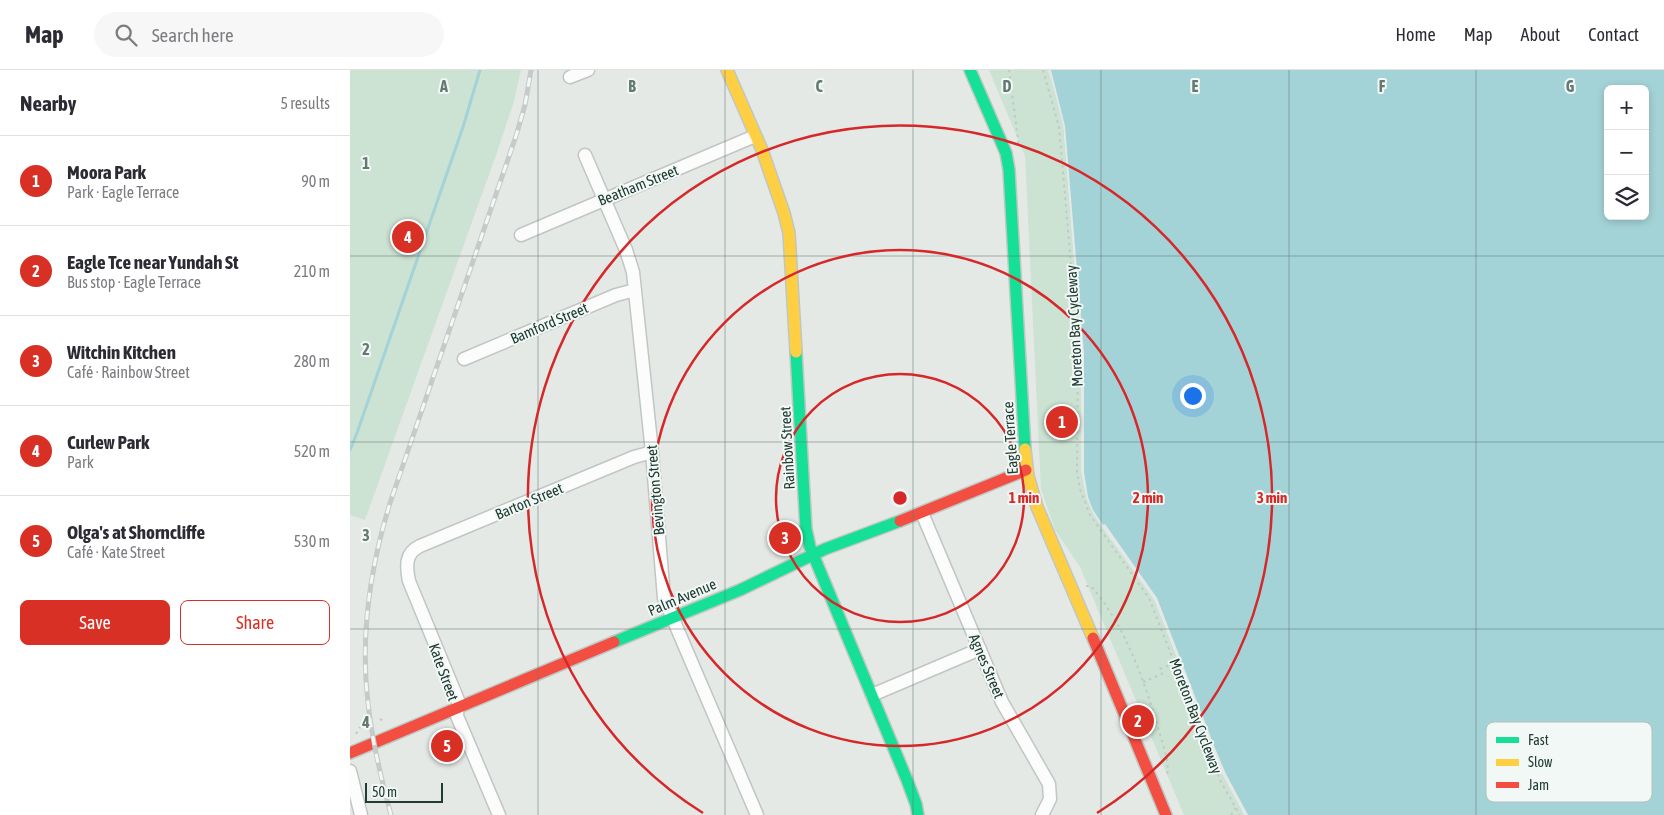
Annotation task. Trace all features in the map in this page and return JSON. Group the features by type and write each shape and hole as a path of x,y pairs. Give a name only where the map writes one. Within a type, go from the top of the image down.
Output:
{"street":[{"path":"570,77 588,70"},
{"name":"Rainbow Street","path":"728,70 781,199 789,233 806,529 813,554 910,787 919,815"},
{"name":"Eagle Terrace","path":"970,70 1006,153 1009,170 1026,470 1034,502 1166,815"},
{"name":"Beatham Street","path":"521,235 755,136"},
{"name":"Bevington Street","path":"585,155 630,262 635,290 652,452 663,589 666,603 757,815"},
{"name":"Bamford Street","path":"464,359 616,295 635,290"},
{"name":"Barton Street","path":"409,555 420,546 634,457 652,452"},
{"name":"Palm Avenue","path":"350,753 740,590 813,554 922,513 1026,470"},
{"name":"Agnes Street","path":"922,513 1010,717 1049,784 1050,799 1042,815"},
{"name":"Kate Street","path":"409,555 406,564 409,581 458,700 457,716 499,815"},
{"path":"872,695 980,649"},
{"path":"350,771 361,815"}],"path":[{"path":"1009,70 1019,149 1016,150"},
{"name":"Moreton Bay Cycleway","path":"1043,70 1059,127 1078,356 1078,472 1080,490 1090,515 1149,598 1222,782 1240,815"},
{"path":"1083,586 1091,586 1106,604 1136,662 1167,758 1168,772 1162,775"},
{"path":"1143,682 1162,674 1160,669 1175,663"},
{"path":"1231,815 1235,808"}],"green space":[{"path":"350,70 521,70 514,101 496,155 365,520 350,515"},
{"path":"989,70 1048,70 1065,128 1157,602 1246,815 1184,815 1080,567 1055,530 1041,489 1025,156"}],"water":[{"path":"1049,70 1664,70 1664,815 1244,815 1223,776 1154,600 1094,516 1086,498 1081,472 1081,353 1063,126"}],"pier":[{"path":"1049,70 1051,70 1065,126 1084,353 1084,472 1088,497 1093,510 1103,525 1105,524 1157,598 1215,748 1226,774 1248,815 1244,815 1223,776 1154,600 1094,516 1086,498 1081,472 1081,353 1063,126"}],"waterway":[{"path":"350,450 463,127 480,70"}],"railway":[{"path":"391,815 374,745 366,678 366,627 372,577 390,503 516,136 525,105 531,70"}],"traffic: fast":[{"path":"970,70 1006,153 1009,170 1025,449"},
{"path":"796,352 806,529 810,547 907,780 918,815"},
{"path":"614,642 740,590 825,549 900,521"}],"traffic: slow":[{"path":"727,70 762,150 789,233 796,352"},
{"path":"1025,449 1028,476 1037,507 1093,638"}],"traffic: jam":[{"path":"900,521 1026,470"},
{"path":"1093,638 1166,815"},
{"path":"350,753 614,642"}],"place":[{"name":"Curlew Park","path":"408,237"},
{"name":"Moora Park","path":"1062,422"},
{"name":"Witchin Kitchen","path":"785,538"},
{"name":"Eagle Tce near Yundah St","path":"1138,721"},
{"name":"Olga's at Shorncliffe","path":"447,746"}]}
